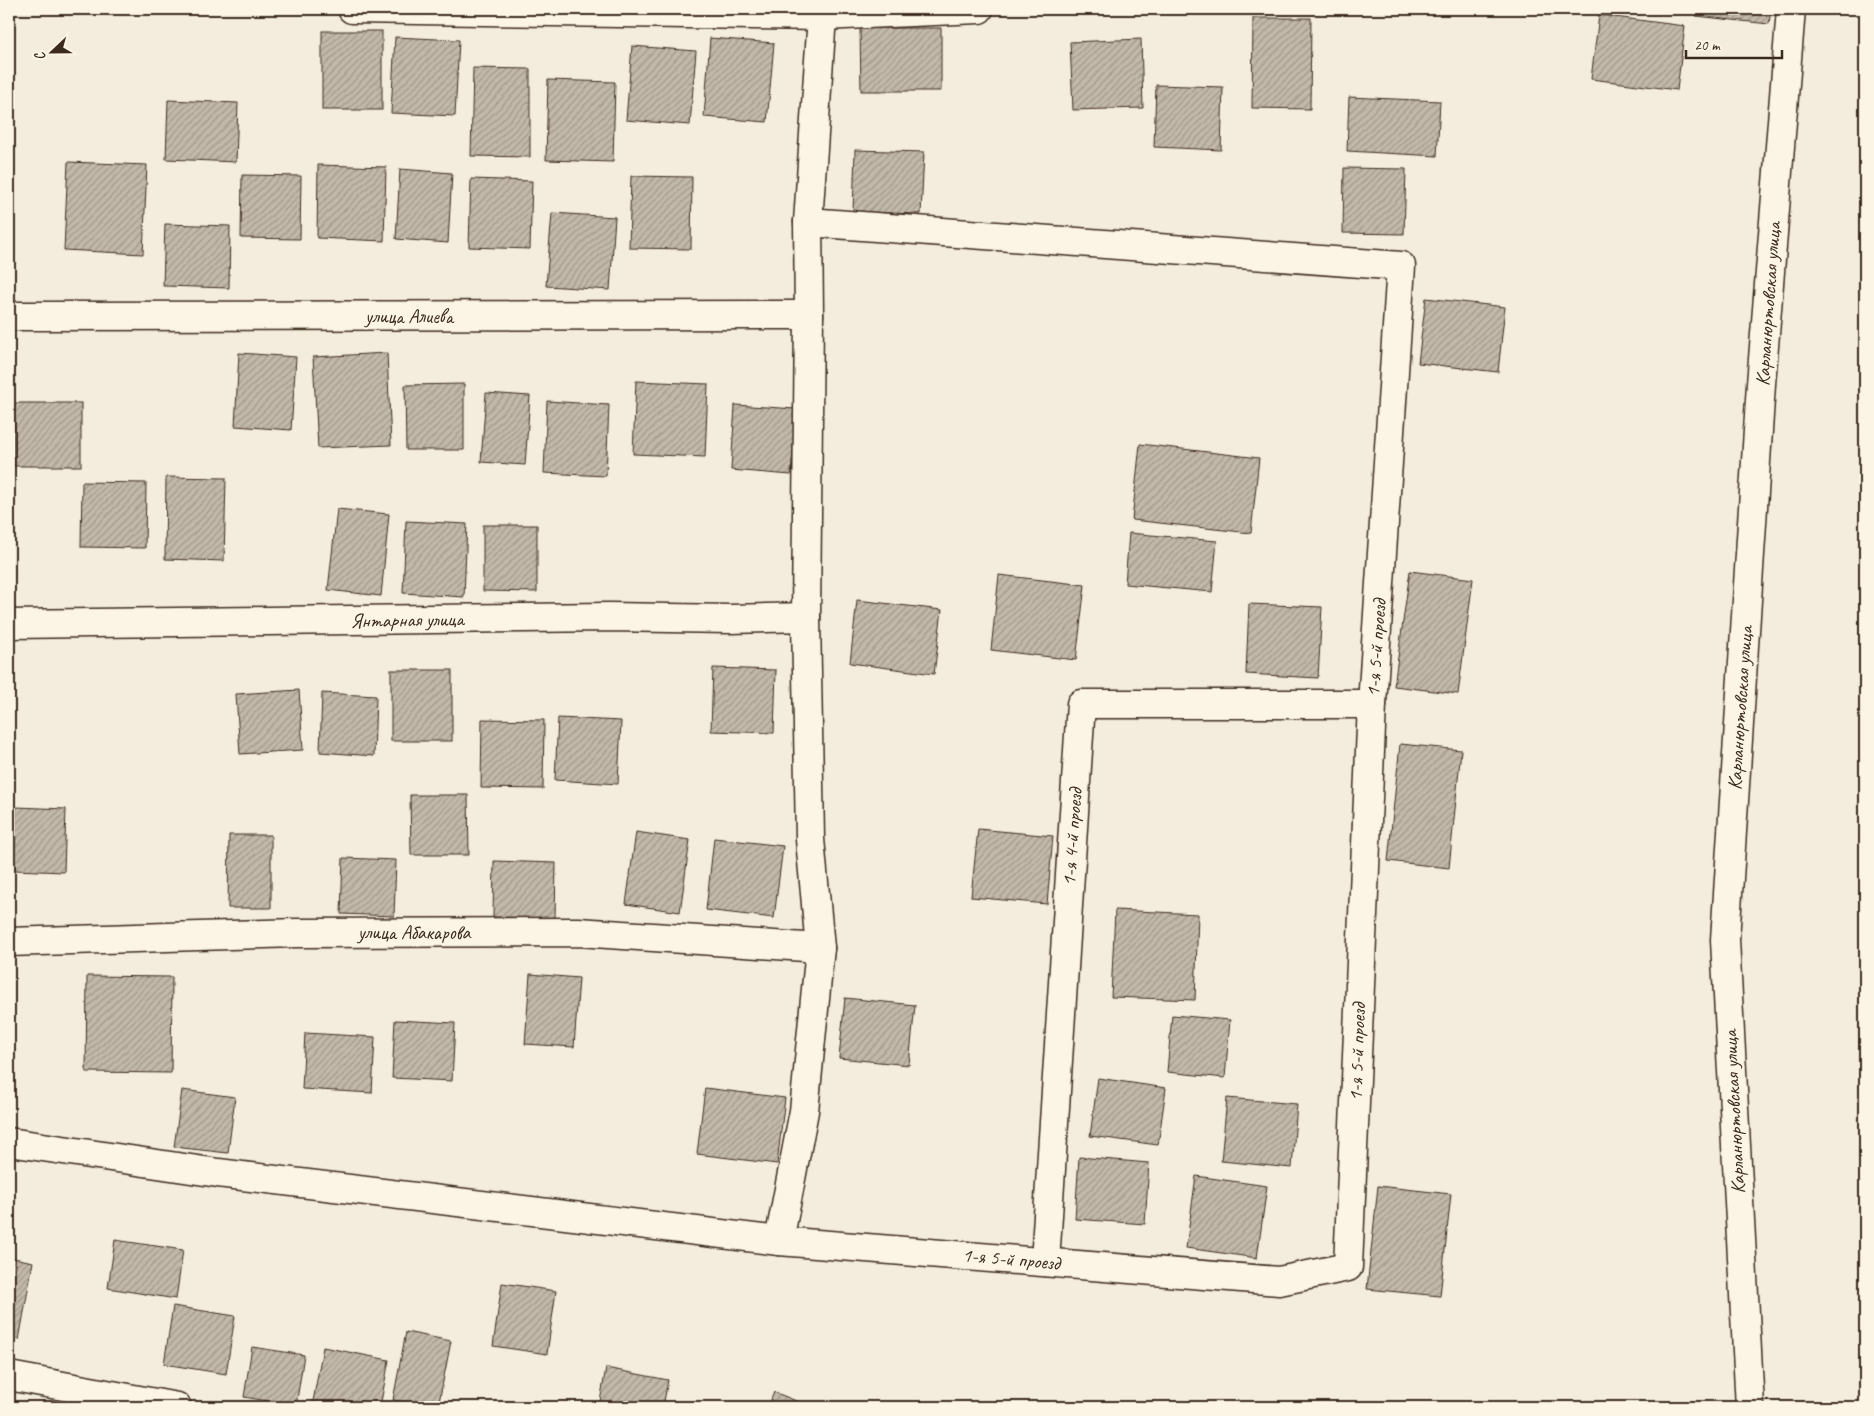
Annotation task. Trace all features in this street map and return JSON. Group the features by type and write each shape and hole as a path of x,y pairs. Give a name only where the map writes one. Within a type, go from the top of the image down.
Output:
{"street":[{"path":"352,9 822,13 979,9"},
{"name":"Карланюртовская улица","path":"1750,1407 1725,940 1761,394 1791,9"},
{"path":"779,1241 804,1111 820,948 810,839 806,617 808,222 822,13"},
{"name":"1-я 5-й проезд","path":"9,1142 218,1173 779,1241 1279,1281 1348,1267 1372,704 1400,266 808,222"},
{"name":"улица Алиева","path":"9,316 809,316"},
{"name":"Янтарная улица","path":"9,624 609,617 730,619 806,617"},
{"name":"1-я 4-й проезд","path":"1045,1262 1080,704 1372,704"},
{"name":"улица Абакарова","path":"9,942 297,932 578,932 820,948"},
{"path":"9,1376 177,1407"}],"building":[{"path":"1697,9 1771,9 1769,24 1696,16"},
{"path":"1599,15 1685,26 1677,90 1591,79"},
{"path":"1253,18 1311,18 1310,109 1252,108"},
{"path":"860,28 941,28 941,91 861,91"},
{"path":"322,31 382,31 382,110 322,110"},
{"path":"395,37 459,40 455,116 391,113"},
{"path":"710,38 774,43 767,122 704,117"},
{"path":"1141,39 1143,108 1073,110 1070,42"},
{"path":"9,45 13,45 13,117 9,117"},
{"path":"632,46 696,51 690,125 626,120"},
{"path":"473,68 530,69 530,157 471,156"},
{"path":"548,80 615,82 613,162 546,160"},
{"path":"1156,85 1223,87 1221,150 1154,147"},
{"path":"1349,97 1440,101 1437,156 1347,151"},
{"path":"168,100 238,103 236,162 166,159"},
{"path":"855,150 924,152 921,214 853,212"},
{"path":"68,162 147,165 143,254 64,250"},
{"path":"318,165 386,167 384,241 317,238"},
{"path":"1344,168 1406,169 1404,234 1343,233"},
{"path":"400,169 452,173 448,243 396,239"},
{"path":"242,175 301,176 300,239 241,238"},
{"path":"631,176 692,177 691,249 629,248"},
{"path":"471,179 532,181 530,249 469,247"},
{"path":"552,213 615,217 610,290 546,286"},
{"path":"165,224 230,226 229,288 163,286"},
{"path":"1426,298 1505,307 1498,372 1418,363"},
{"path":"239,353 296,357 291,430 235,426"},
{"path":"387,353 391,445 318,448 313,357"},
{"path":"636,381 708,384 705,457 633,454"},
{"path":"464,384 464,450 406,450 405,385"},
{"path":"486,393 530,396 525,465 481,462"},
{"path":"547,401 609,405 606,476 544,473"},
{"path":"13,403 81,403 81,466 13,466"},
{"path":"735,405 796,409 791,475 731,470"},
{"path":"1140,444 1259,458 1251,533 1132,520"},
{"path":"166,477 226,478 224,561 165,559"},
{"path":"82,482 146,483 145,548 81,547"},
{"path":"337,509 389,514 381,596 328,590"},
{"path":"406,521 467,524 464,597 403,593"},
{"path":"483,525 537,525 537,592 483,591"},
{"path":"1129,533 1217,541 1212,592 1125,584"},
{"path":"1410,571 1473,579 1458,694 1394,686"},
{"path":"999,575 1085,585 1076,660 991,650"},
{"path":"857,600 942,610 934,674 850,663"},
{"path":"1249,604 1322,607 1318,678 1246,674"},
{"path":"713,668 776,670 774,733 711,731"},
{"path":"391,670 452,670 452,741 391,741"},
{"path":"299,690 303,750 240,754 236,694"},
{"path":"322,693 376,696 374,756 320,752"},
{"path":"558,718 621,721 618,784 555,780"},
{"path":"482,719 544,720 543,789 481,788"},
{"path":"1400,744 1461,750 1449,868 1388,861"},
{"path":"410,795 468,795 469,855 411,855"},
{"path":"16,807 66,809 64,872 14,870"},
{"path":"978,829 1053,836 1047,904 971,897"},
{"path":"636,832 690,840 680,912 626,904"},
{"path":"229,835 271,835 271,908 228,908"},
{"path":"714,838 783,846 774,918 706,910"},
{"path":"343,858 396,860 394,916 341,914"},
{"path":"494,861 556,863 555,918 493,917"},
{"path":"1115,910 1198,914 1195,1000 1111,997"},
{"path":"530,974 579,978 574,1047 525,1044"},
{"path":"87,976 172,977 171,1073 86,1072"},
{"path":"845,998 915,1005 909,1065 839,1058"},
{"path":"1172,1015 1230,1020 1225,1078 1167,1072"},
{"path":"395,1020 455,1023 452,1081 392,1078"},
{"path":"305,1033 375,1037 372,1093 302,1089"},
{"path":"1098,1078 1166,1088 1158,1145 1090,1136"},
{"path":"705,1088 785,1098 777,1164 697,1154"},
{"path":"182,1090 235,1097 228,1153 174,1147"},
{"path":"1227,1098 1297,1104 1292,1168 1221,1161"},
{"path":"1079,1157 1149,1163 1145,1224 1075,1219"},
{"path":"1196,1176 1267,1186 1257,1258 1186,1248"},
{"path":"1378,1186 1451,1194 1440,1296 1367,1289"},
{"path":"115,1240 183,1250 176,1299 108,1288"},
{"path":"9,1257 33,1262 19,1340 9,1338"},
{"path":"502,1283 556,1291 547,1354 493,1346"},
{"path":"173,1306 235,1316 226,1374 164,1364"},
{"path":"406,1332 451,1341 438,1407 393,1400"},
{"path":"252,1347 304,1355 296,1406 244,1397"},
{"path":"323,1347 389,1360 380,1407 312,1407"},
{"path":"606,1368 668,1380 663,1407 599,1407"},
{"path":"774,1392 811,1407 768,1407"}]}
